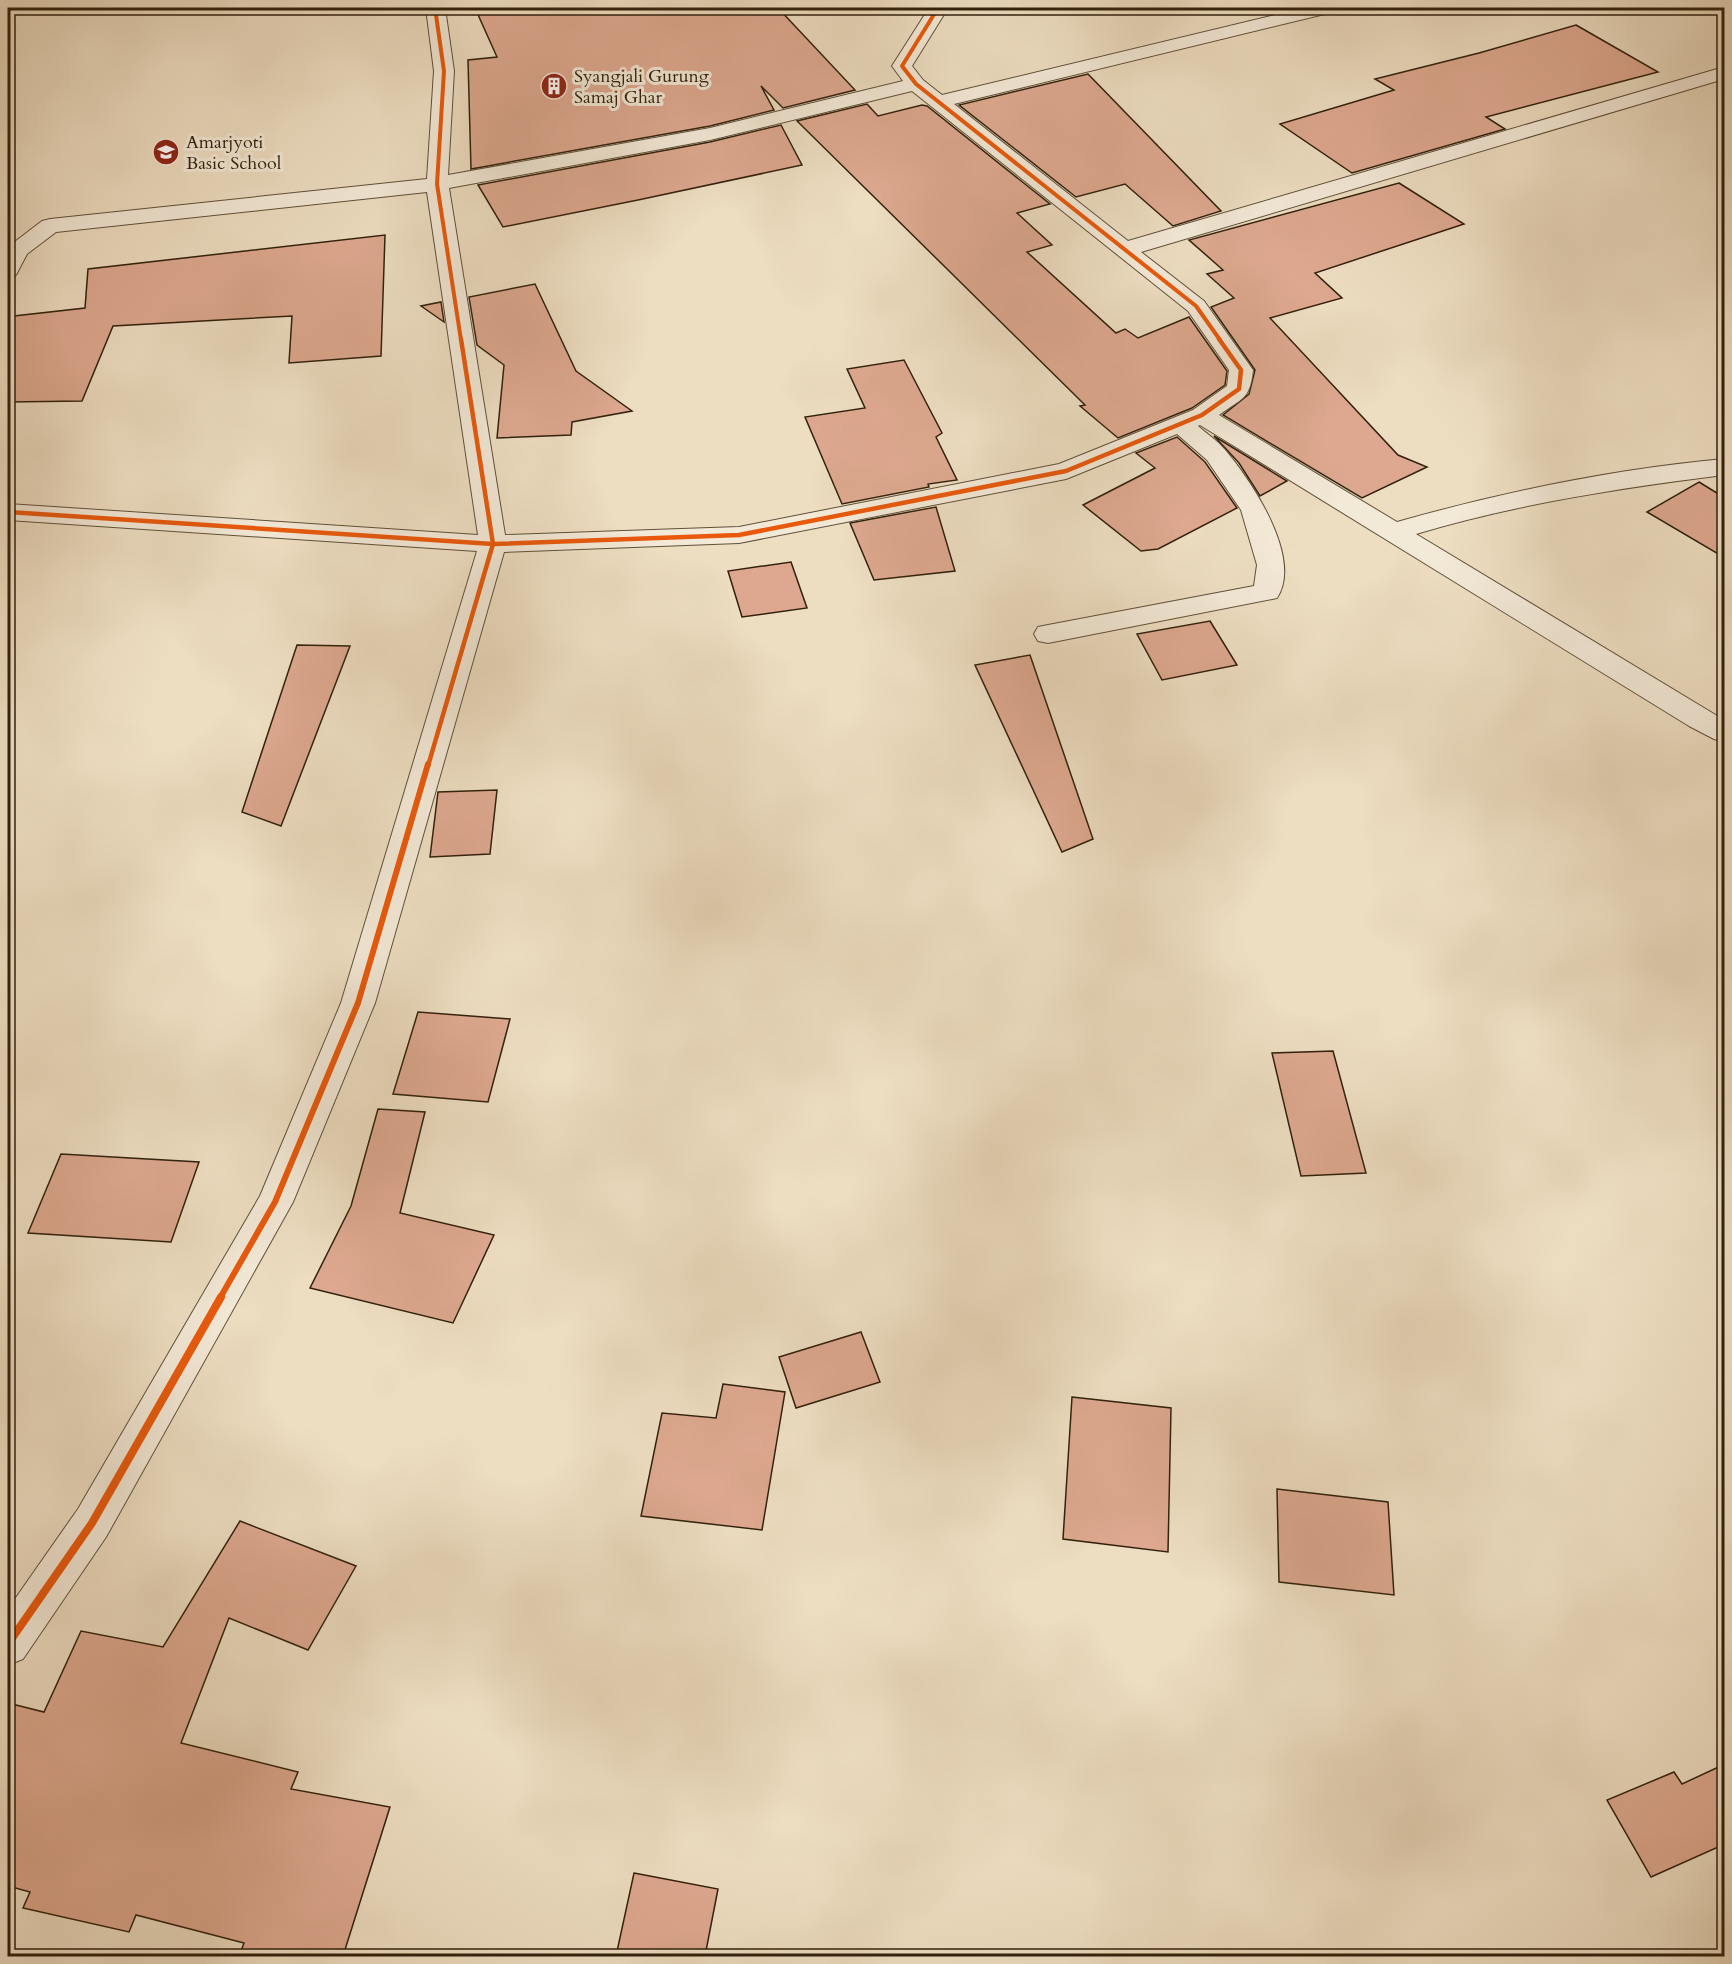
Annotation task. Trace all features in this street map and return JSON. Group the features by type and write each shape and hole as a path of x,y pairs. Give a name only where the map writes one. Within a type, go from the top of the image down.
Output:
{"street":[{"path":"8,1644 92,1523 275,1202 358,1003 493,544 437,184 444,71 435,8"},
{"path":"8,512 493,544 739,535 1066,471 1192,419 1239,388 1241,370 1196,306 916,84 902,66 938,8"},
{"path":"941,102 1326,8"},
{"path":"1126,249 1725,73"},
{"path":"8,270 17,250 50,226 437,184 710,134 916,84"},
{"path":"1192,419 1393,532 1699,719 1725,732"},
{"path":"1048,634 1267,592 1272,565 1254,510 1192,419"},
{"path":"1393,532 1466,511 1611,482 1725,467"}],"building":[{"path":"475,8 778,8 855,90 783,108 761,86 774,110 710,126 471,169 468,60 497,57"},
{"path":"1576,25 1658,72 1486,117 1505,129 1352,173 1280,124 1394,90 1375,79 1479,53"},
{"path":"1088,74 1221,211 1173,226 1125,184 1076,197 959,105"},
{"path":"867,104 878,116 922,105 927,106 1050,204 1017,213 1052,245 1027,252 1116,333 1125,329 1138,338 1189,317 1227,371 1225,385 1192,408 1118,438 1080,406 1085,405 797,121"},
{"path":"781,125 802,165 503,227 478,185 710,142"},
{"path":"1399,183 1464,224 1315,273 1342,298 1270,318 1398,455 1427,467 1362,498 1223,415 1249,394 1255,370 1211,307 1234,298 1207,274 1223,270 1189,240"},
{"path":"385,235 381,356 289,363 292,316 113,326 82,401 8,402 8,360 14,316 85,308 88,269"},
{"path":"535,284 576,371 632,411 572,422 571,435 497,438 504,365 477,345 469,297"},
{"path":"441,302 444,322 421,306"},
{"path":"904,360 942,433 936,437 957,480 928,484 929,487 842,504 805,417 865,408 847,369"},
{"path":"1214,436 1287,481 1260,496 1239,463"},
{"path":"1177,437 1205,462 1237,508 1158,549 1141,551 1083,505 1155,468 1136,453"},
{"path":"1699,482 1725,498 1725,558 1647,512"},
{"path":"936,507 955,571 874,580 850,523"},
{"path":"791,562 807,608 742,617 728,571"},
{"path":"1210,621 1237,665 1162,680 1137,634"},
{"path":"297,645 350,646 281,826 242,812"},
{"path":"1030,655 1093,839 1062,852 975,665"},
{"path":"497,790 490,854 430,857 438,792"},
{"path":"418,1012 510,1019 488,1102 393,1094"},
{"path":"1333,1051 1366,1173 1301,1176 1272,1053"},
{"path":"378,1109 425,1112 400,1213 494,1235 453,1323 310,1288 351,1206"},
{"path":"61,1154 199,1162 171,1242 28,1233"},
{"path":"861,1332 880,1382 796,1408 779,1357"},
{"path":"723,1384 785,1392 762,1530 641,1516 662,1413 716,1418"},
{"path":"1072,1397 1171,1408 1168,1552 1063,1539"},
{"path":"1277,1489 1388,1502 1394,1595 1279,1582"},
{"path":"240,1521 356,1566 308,1650 229,1618 181,1743 298,1772 291,1789 390,1807 343,1956 239,1956 244,1943 136,1915 129,1932 23,1908 30,1892 8,1886 8,1703 44,1712 81,1631 163,1647"},
{"path":"1725,1764 1725,1844 1651,1877 1607,1800 1674,1772 1682,1784"},
{"path":"634,1873 718,1889 705,1956 616,1956"}],"cycle path":[{"path":"8,1644 92,1523 275,1202 358,1003 493,544 437,184 444,71 435,8"},
{"path":"8,512 493,544 739,535 1066,471 1202,415 1239,389 1241,370 1196,306 916,84 902,66 938,8"}],"place":[{"name":"Syangjali Gurung Samaj Ghar","path":"554,86"},
{"name":"Amarjyoti Basic School","path":"166,152"}]}
